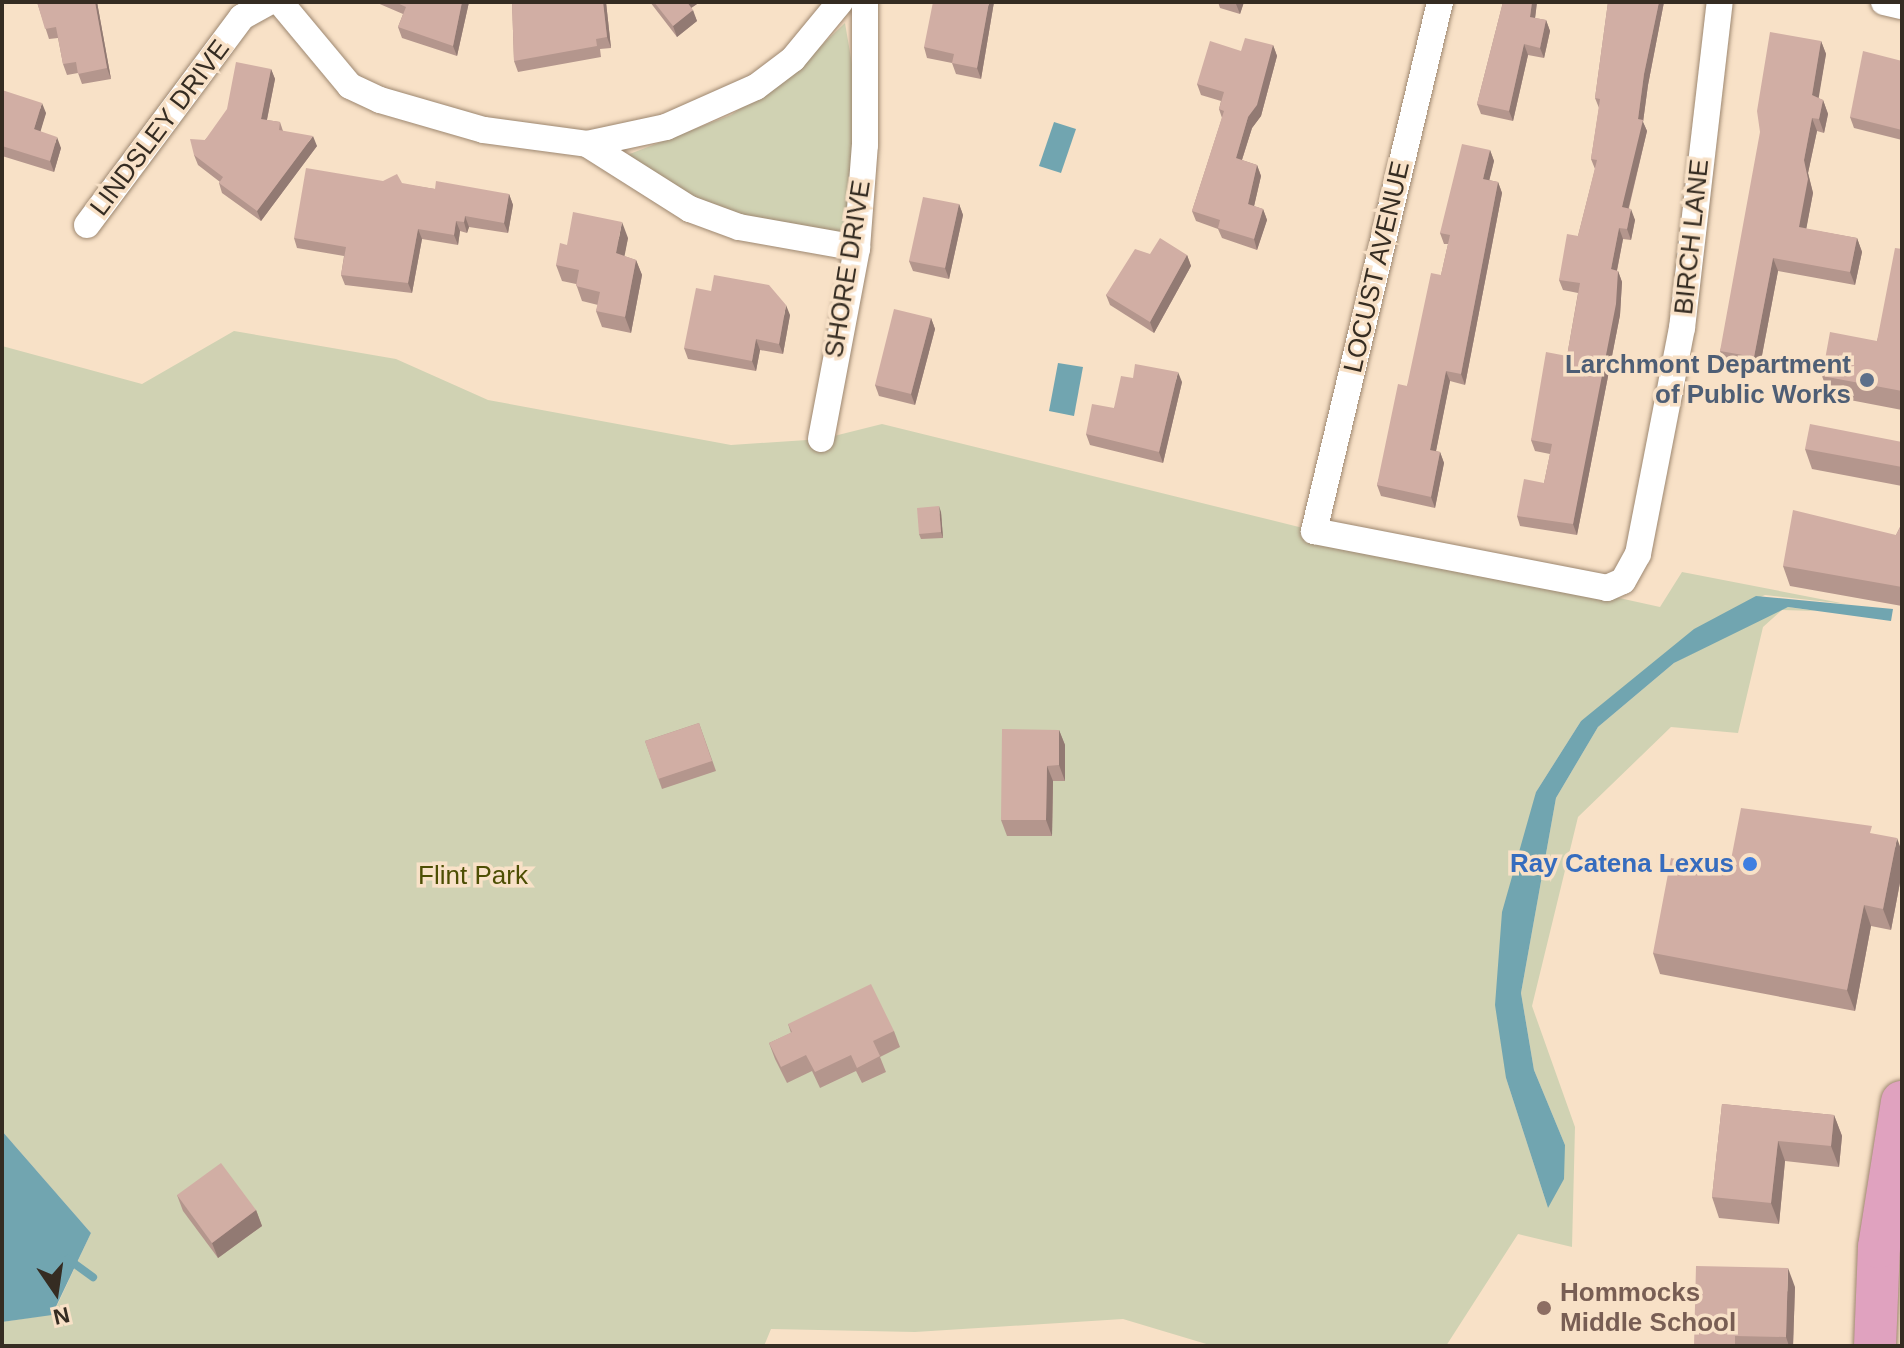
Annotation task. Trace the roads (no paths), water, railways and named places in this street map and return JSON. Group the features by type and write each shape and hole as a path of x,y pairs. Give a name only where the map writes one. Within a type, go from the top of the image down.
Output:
{"main road":[{"path":"1875,1346 1879,1247 1902,1102"}],"street":[{"name":"LINDSLEY DRIVE","path":"87,225 242,17 269,2"},
{"path":"280,2 350,86 484,130 587,144 666,127 756,87 793,59 840,2"},
{"name":"SHORE DRIVE","path":"821,439 857,248 865,145 865,2"},
{"name":"LOCUST AVENUE","path":"1314,531 1440,2"},
{"name":"BIRCH LANE","path":"1314,531 1582,585 1607,588 1630,573 1682,328 1720,2"},
{"path":"1884,2 1902,6"},
{"path":"587,144 690,209 739,227 857,248"}],"water":[{"path":"1054,122 1076,129 1061,173 1039,166"},
{"path":"1058,363 1083,367 1074,416 1049,411"},
{"path":"1756,596 1893,609 1891,621 1788,607 1674,663 1598,727 1556,798 1521,993 1534,1070 1565,1145 1564,1179 1548,1208 1506,1078 1495,1005 1502,912 1536,792 1581,721 1694,629"},
{"path":"2,1131 91,1233 52,1315 2,1322"}],"waterway":[{"path":"68,1259 93,1277"}],"place":[{"name":"Larchmont Department of Public Works","path":"1867,380"},
{"name":"Ray Catena Lexus","path":"1750,864"},
{"name":"Hommocks Middle School","path":"1544,1308"}],"park label":[{"name":"Flint Park","path":"473,876"}]}
